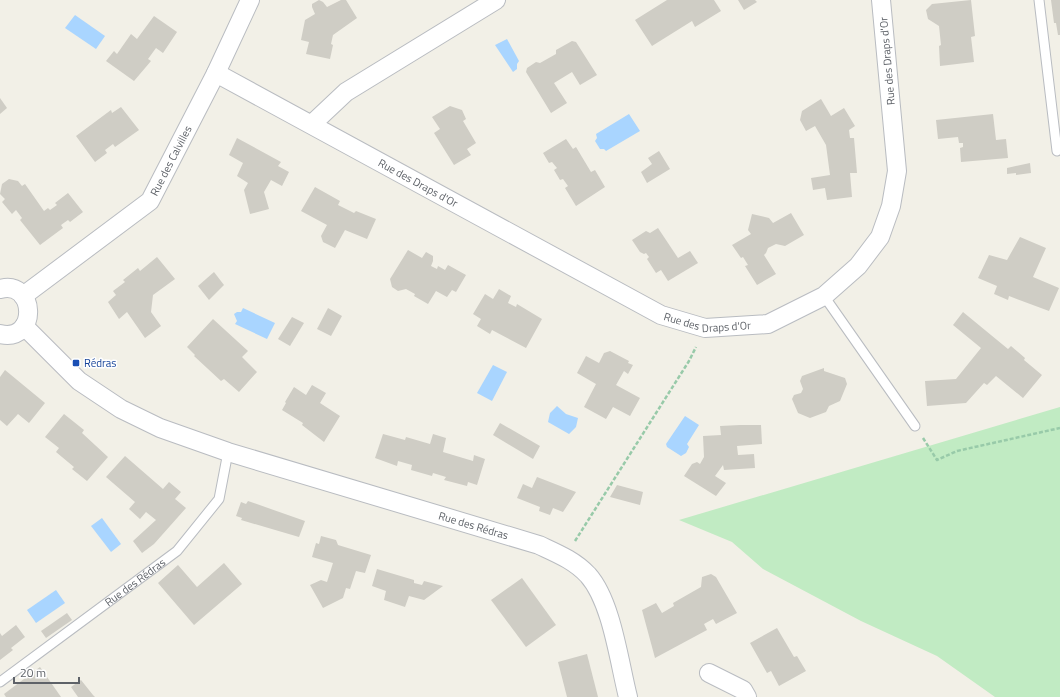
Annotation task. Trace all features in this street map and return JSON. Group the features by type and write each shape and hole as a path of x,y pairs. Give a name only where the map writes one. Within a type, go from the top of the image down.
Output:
{"street":[{"name":"Rue des Calvilles","path":"23,296 150,201 216,73 250,0"},
{"path":"312,124 346,92 496,0"},
{"name":"Rue des Draps d'Or","path":"216,73 662,315 705,328 768,324 824,296 858,266 880,237 891,206 897,171 881,0"},
{"path":"0,290 10,289 23,296 29,308 27,321 24,326 12,334 0,334"},
{"name":"Rue des Rédras","path":"24,326 79,381 121,408 160,428 228,452 539,545 565,556 588,575 601,593 608,613 628,697"},
{"path":"709,673 743,690 747,697"}],"lane":[{"path":"1039,0 1057,151"},
{"path":"824,296 915,426"},
{"name":"Rue des Rédras","path":"0,682 177,551 219,499 228,452"}],"path":[{"path":"565,556 689,361 705,328"},
{"path":"915,426 937,460 957,452 1060,428"}],"green space":[{"path":"1060,407 1060,697 995,697 937,656 861,621 763,569 732,542 679,520"}],"water":[{"path":"75,15 105,36 96,49 65,28"},
{"path":"507,39 519,61 517,64 517,69 513,72 495,45"},
{"path":"629,114 640,131 606,151 604,149 600,149 595,141 597,138 596,134"},
{"path":"243,308 275,323 267,339 235,324 237,321 234,314 241,312"},
{"path":"493,365 507,372 492,401 477,393"},
{"path":"557,406 566,414 578,418 576,427 569,434 548,422 550,413"},
{"path":"685,416 699,425 687,444 689,447 686,453 681,456 667,447 666,444"},
{"path":"102,518 121,544 111,552 91,526"},
{"path":"56,590 65,603 36,623 27,610"}],"building":[{"path":"319,0 327,7 341,0 346,0 357,18 333,35 331,44 333,45 330,59 306,54 309,42 301,40 305,20 315,14 312,4"},
{"path":"667,0 714,0 721,11 695,27 692,21 652,46 635,20"},
{"path":"738,0 755,0 757,2 744,10"},
{"path":"971,0 975,36 971,37 974,62 940,66 939,46 941,45 939,26 928,19 926,10 932,4"},
{"path":"1051,0 1060,0 1060,35 1058,35 1056,23 1054,23"},
{"path":"154,16 177,32 163,53 156,48 148,59 151,61 134,81 106,61 114,51 117,54 131,34 137,39"},
{"path":"572,41 576,42 597,75 580,85 572,72 554,83 567,103 551,113 526,72 527,68 536,62 540,63 556,54 556,50"},
{"path":"0,98 7,108 0,114"},
{"path":"821,99 831,116 844,108 855,126 849,130 850,138 854,138 857,173 850,173 852,197 827,200 825,188 813,190 811,178 830,175 826,145 815,126 806,131 800,120 802,111"},
{"path":"450,106 462,110 466,119 463,121 476,143 467,149 471,155 454,165 434,133 440,129 432,117"},
{"path":"121,107 139,130 115,147 113,144 105,150 107,153 95,162 76,136 111,110 112,113"},
{"path":"993,114 996,140 1006,139 1008,158 961,162 960,148 963,147 963,143 959,143 958,137 938,139 936,120"},
{"path":"237,138 281,162 278,166 289,172 282,186 271,180 264,192 269,209 250,214 244,190 248,183 237,176 243,163 229,155"},
{"path":"566,139 573,149 576,147 591,172 595,170 605,187 576,206 565,188 568,186 563,179 560,180 554,170 557,168 552,162 549,163 543,153"},
{"path":"659,151 670,169 647,183 641,172 652,164 648,158"},
{"path":"1030,163 1031,173 1016,175 1016,173 1007,174 1007,168"},
{"path":"9,179 18,181 22,186 25,184 44,211 48,208 50,210 57,205 55,203 68,193 83,212 70,222 68,220 61,225 63,228 40,245 20,220 22,218 16,210 12,214 2,202 5,199 0,194 2,184"},
{"path":"315,187 340,201 338,205 354,213 356,211 376,219 367,239 345,230 335,248 323,242 321,236 327,225 301,211"},
{"path":"791,213 804,235 785,246 776,244 768,248 764,255 776,274 757,285 745,266 748,265 743,257 741,258 732,245 751,234 748,230 752,214 769,218 773,223"},
{"path":"658,228 678,258 690,251 698,263 668,281 661,270 656,273 647,259 649,257 646,253 644,254 640,252 632,240 646,231 650,233"},
{"path":"1020,237 1046,248 1033,277 1059,288 1049,311 1009,296 1008,300 994,294 997,286 978,278 989,255 1007,260"},
{"path":"408,250 422,258 426,252 433,256 431,266 437,269 438,266 445,270 448,265 466,275 456,292 452,290 447,297 436,291 428,304 414,296 415,294 406,289 398,291 392,287 390,279"},
{"path":"157,257 175,279 153,295 151,312 161,326 145,338 127,312 119,319 108,302 116,295 113,291 125,282 123,280 138,268 140,271"},
{"path":"214,272 224,285 209,300 198,286"},
{"path":"499,289 511,296 508,303 516,307 517,304 542,319 526,348 492,330 490,334 477,326 481,319 473,314 485,294 493,299"},
{"path":"328,308 342,316 331,336 317,329"},
{"path":"963,312 1008,349 1011,346 1025,358 1024,360 1042,375 1023,398 996,376 987,385 984,383 966,403 927,406 925,381 956,379 981,348 953,325"},
{"path":"292,317 304,323 290,346 278,339"},
{"path":"213,319 248,351 242,357 257,372 239,392 224,379 221,381 194,356 195,355 187,347"},
{"path":"610,351 629,361 628,363 633,365 628,374 624,371 616,385 640,398 630,416 613,407 606,419 584,407 596,384 577,373 586,356 599,363 604,353"},
{"path":"824,368 824,371 845,378 847,384 840,401 829,406 826,412 810,418 798,413 792,399 794,395 801,393 803,389 800,381 802,376"},
{"path":"5,370 45,403 29,423 18,414 7,426 0,420 0,377"},
{"path":"312,385 326,393 320,403 340,416 324,442 302,425 303,423 282,410 294,387 306,395"},
{"path":"64,414 84,430 82,433 108,457 87,481 72,469 74,467 56,452 59,448 45,437"},
{"path":"500,423 540,446 533,459 493,435"},
{"path":"761,425 762,444 737,446 738,455 754,454 755,468 724,470 723,465 715,476 726,483 716,496 684,476 692,464 697,462 700,464 704,457 703,436 721,435 720,426"},
{"path":"383,434 405,440 406,437 430,444 433,434 446,438 443,452 473,461 474,455 485,459 477,485 468,482 467,486 444,480 446,477 433,473 432,476 411,470 412,465 398,461 397,466 375,458"},
{"path":"125,456 163,489 169,482 181,492 175,499 186,508 154,544 142,553 133,541 156,520 146,512 140,519 129,509 135,502 106,477"},
{"path":"537,477 576,492 563,512 553,508 550,515 539,511 540,507 517,498 523,484 532,488"},
{"path":"617,485 643,492 640,505 610,497"},
{"path":"248,501 305,521 299,537 241,520 242,518 236,516 241,502 246,504"},
{"path":"321,536 336,540 338,545 371,555 365,573 356,571 350,589 346,588 343,598 323,608 310,585 321,580 327,582 333,563 312,557 316,543 319,544"},
{"path":"224,563 242,584 194,625 158,583 178,565 197,587"},
{"path":"377,569 414,580 414,583 422,585 424,581 443,586 424,600 409,596 405,607 384,600 386,591 372,586"},
{"path":"711,574 716,577 737,613 716,624 713,619 704,624 707,630 655,658 642,610 656,603 662,613 674,606 673,603 701,587 702,577"},
{"path":"522,578 556,625 526,647 491,600"},
{"path":"67,613 72,620 46,638 41,631"},
{"path":"16,625 25,637 11,648 13,650 0,660 0,633 2,636"},
{"path":"777,628 794,657 797,656 806,671 779,686 771,671 767,673 750,643"},
{"path":"587,654 598,697 567,697 558,662"},
{"path":"40,667 61,697 6,697 4,694"},
{"path":"81,680 95,697 78,697 71,687"}],"place":[{"name":"Rédras","path":"76,363"}]}
